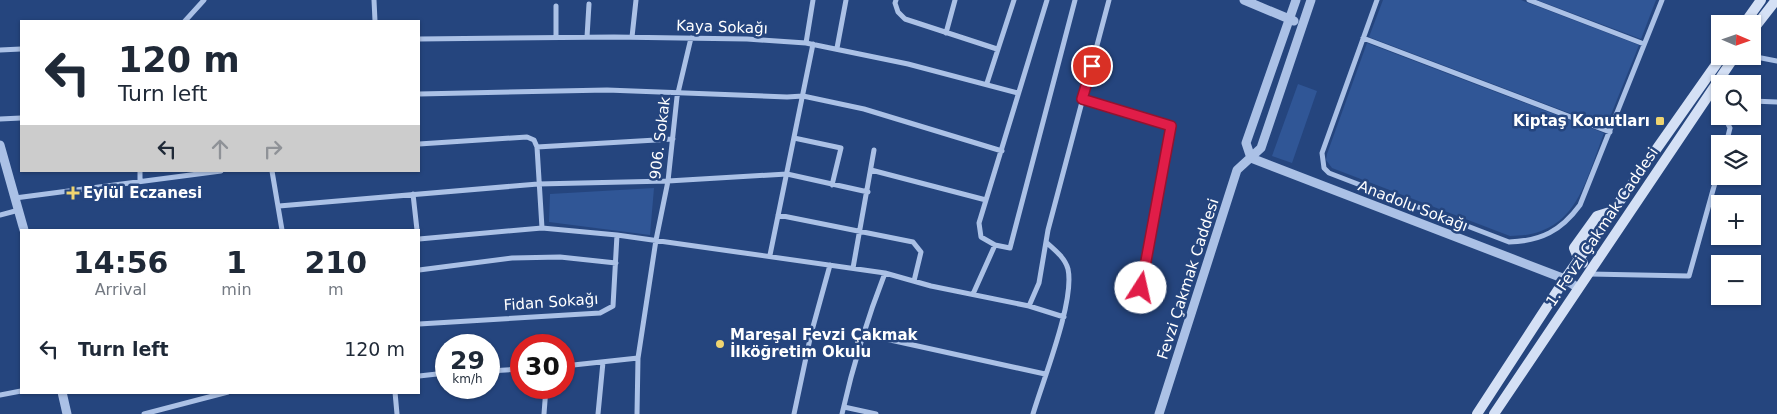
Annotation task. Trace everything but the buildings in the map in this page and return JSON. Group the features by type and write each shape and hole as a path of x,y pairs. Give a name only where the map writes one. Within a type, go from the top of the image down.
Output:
{"main road":[{"path":"1750,15 1761,0"},
{"path":"1761,20 1775,3"},
{"path":"1477,414 1565,279 1716,65"},
{"name":"1. Fevzi Çakmak Caddesi","path":"1494,414 1595,263 1711,100"},
{"path":"1579,260 1583,263 1595,263"}],"street":[{"path":"186,20 204,0 210,0"},
{"path":"374,0 375,20"},
{"path":"632,37 636,0"},
{"path":"806,43 813,0"},
{"path":"838,48 846,0"},
{"path":"896,0 898,12 905,19 997,49"},
{"path":"946,33 956,0"},
{"path":"986,83 1014,0"},
{"path":"1046,0 979,224 981,237 995,245 1010,248 1014,239 1074,0"},
{"path":"1029,306 1039,283 1048,230 1109,0"},
{"path":"1244,0 1254,2 1302,24"},
{"path":"1296,0 1246,143 1251,158 1261,148 1310,0"},
{"path":"1377,0 1322,153 1324,168 1329,173 1509,242 1527,241 1546,236 1570,218 1587,191 1662,0"},
{"path":"1529,0 1644,44"},
{"path":"587,37 589,4"},
{"path":"556,6 556,37"},
{"name":"Kaya Sokağı","path":"420,39 632,37 806,43 838,48 986,83 1018,93"},
{"name":"906. Sokak","path":"638,414 638,358 656,240 668,181 678,92 691,38"},
{"path":"1363,38 1610,132"},
{"path":"770,256 813,44"},
{"path":"0,50 20,48"},
{"path":"1761,58 1777,61"},
{"path":"420,94 607,90 787,98 803,96 864,109 1002,151"},
{"path":"1082,99 1171,126 1141,288"},
{"path":"1761,101 1777,102"},
{"path":"0,119 20,118"},
{"path":"420,144 527,137 534,140 537,148 542,228"},
{"path":"794,138 841,148 832,185"},
{"path":"537,148 673,139"},
{"path":"0,145 4,171 16,198 24,229"},
{"path":"853,268 874,150"},
{"name":"Anadolu Sokağı","path":"1251,158 1565,279 1578,288"},
{"name":"Fevzi Çakmak Caddesi","path":"1159,414 1237,170 1251,158"},
{"path":"871,170 986,200"},
{"path":"140,172 140,181"},
{"path":"16,198 213,172"},
{"path":"272,172 279,206 281,229"},
{"path":"279,206 538,184 668,181 787,174 868,192"},
{"path":"1588,274 1689,276 1714,185"},
{"path":"413,194 417,229"},
{"path":"0,215 20,210"},
{"path":"778,215 913,242 921,252 914,281"},
{"path":"420,239 542,228 617,235 885,273 1029,306 1064,317"},
{"name":"Fidan Sokağı","path":"420,324 600,313 613,306 617,235"},
{"path":"1033,414 1064,317 1069,279 1068,268 1059,253 1047,242"},
{"path":"973,294 995,245"},
{"path":"420,270 512,258 560,257 616,263"},
{"path":"794,414 811,334 830,265"},
{"path":"842,414 852,369 885,273"},
{"path":"863,334 1045,374"},
{"path":"575,365 638,358"},
{"path":"598,414 603,362"},
{"path":"420,376 435,374"},
{"path":"0,395 20,391"},
{"path":"62,394 67,414"},
{"path":"144,414 220,394"},
{"path":"395,394 397,414"},
{"path":"544,414 545,399"},
{"path":"844,407 876,414"}],"shaded area":[{"path":"1383,0 1521,0 1639,45 1606,127 1369,37"},
{"path":"1537,0 1656,0 1641,39"},
{"path":"1367,43 1604,133 1583,188 1574,204 1563,217 1550,227 1532,234 1510,236 1332,168 1326,160 1327,154"},
{"path":"1298,84 1317,91 1292,163 1272,156"},
{"path":"654,188 650,235 549,222 550,194"}],"place":[{"name":"Kiptaş Konutları","path":"1660,121"},
{"name":"Eylül Eczanesi","path":"73,193"},
{"name":"Mareşal Fevzi Çakmak İlköğretim Okulu","path":"720,344"}],"route":[{"path":"1092,66 1082,99 1171,126 1141,288"}]}
